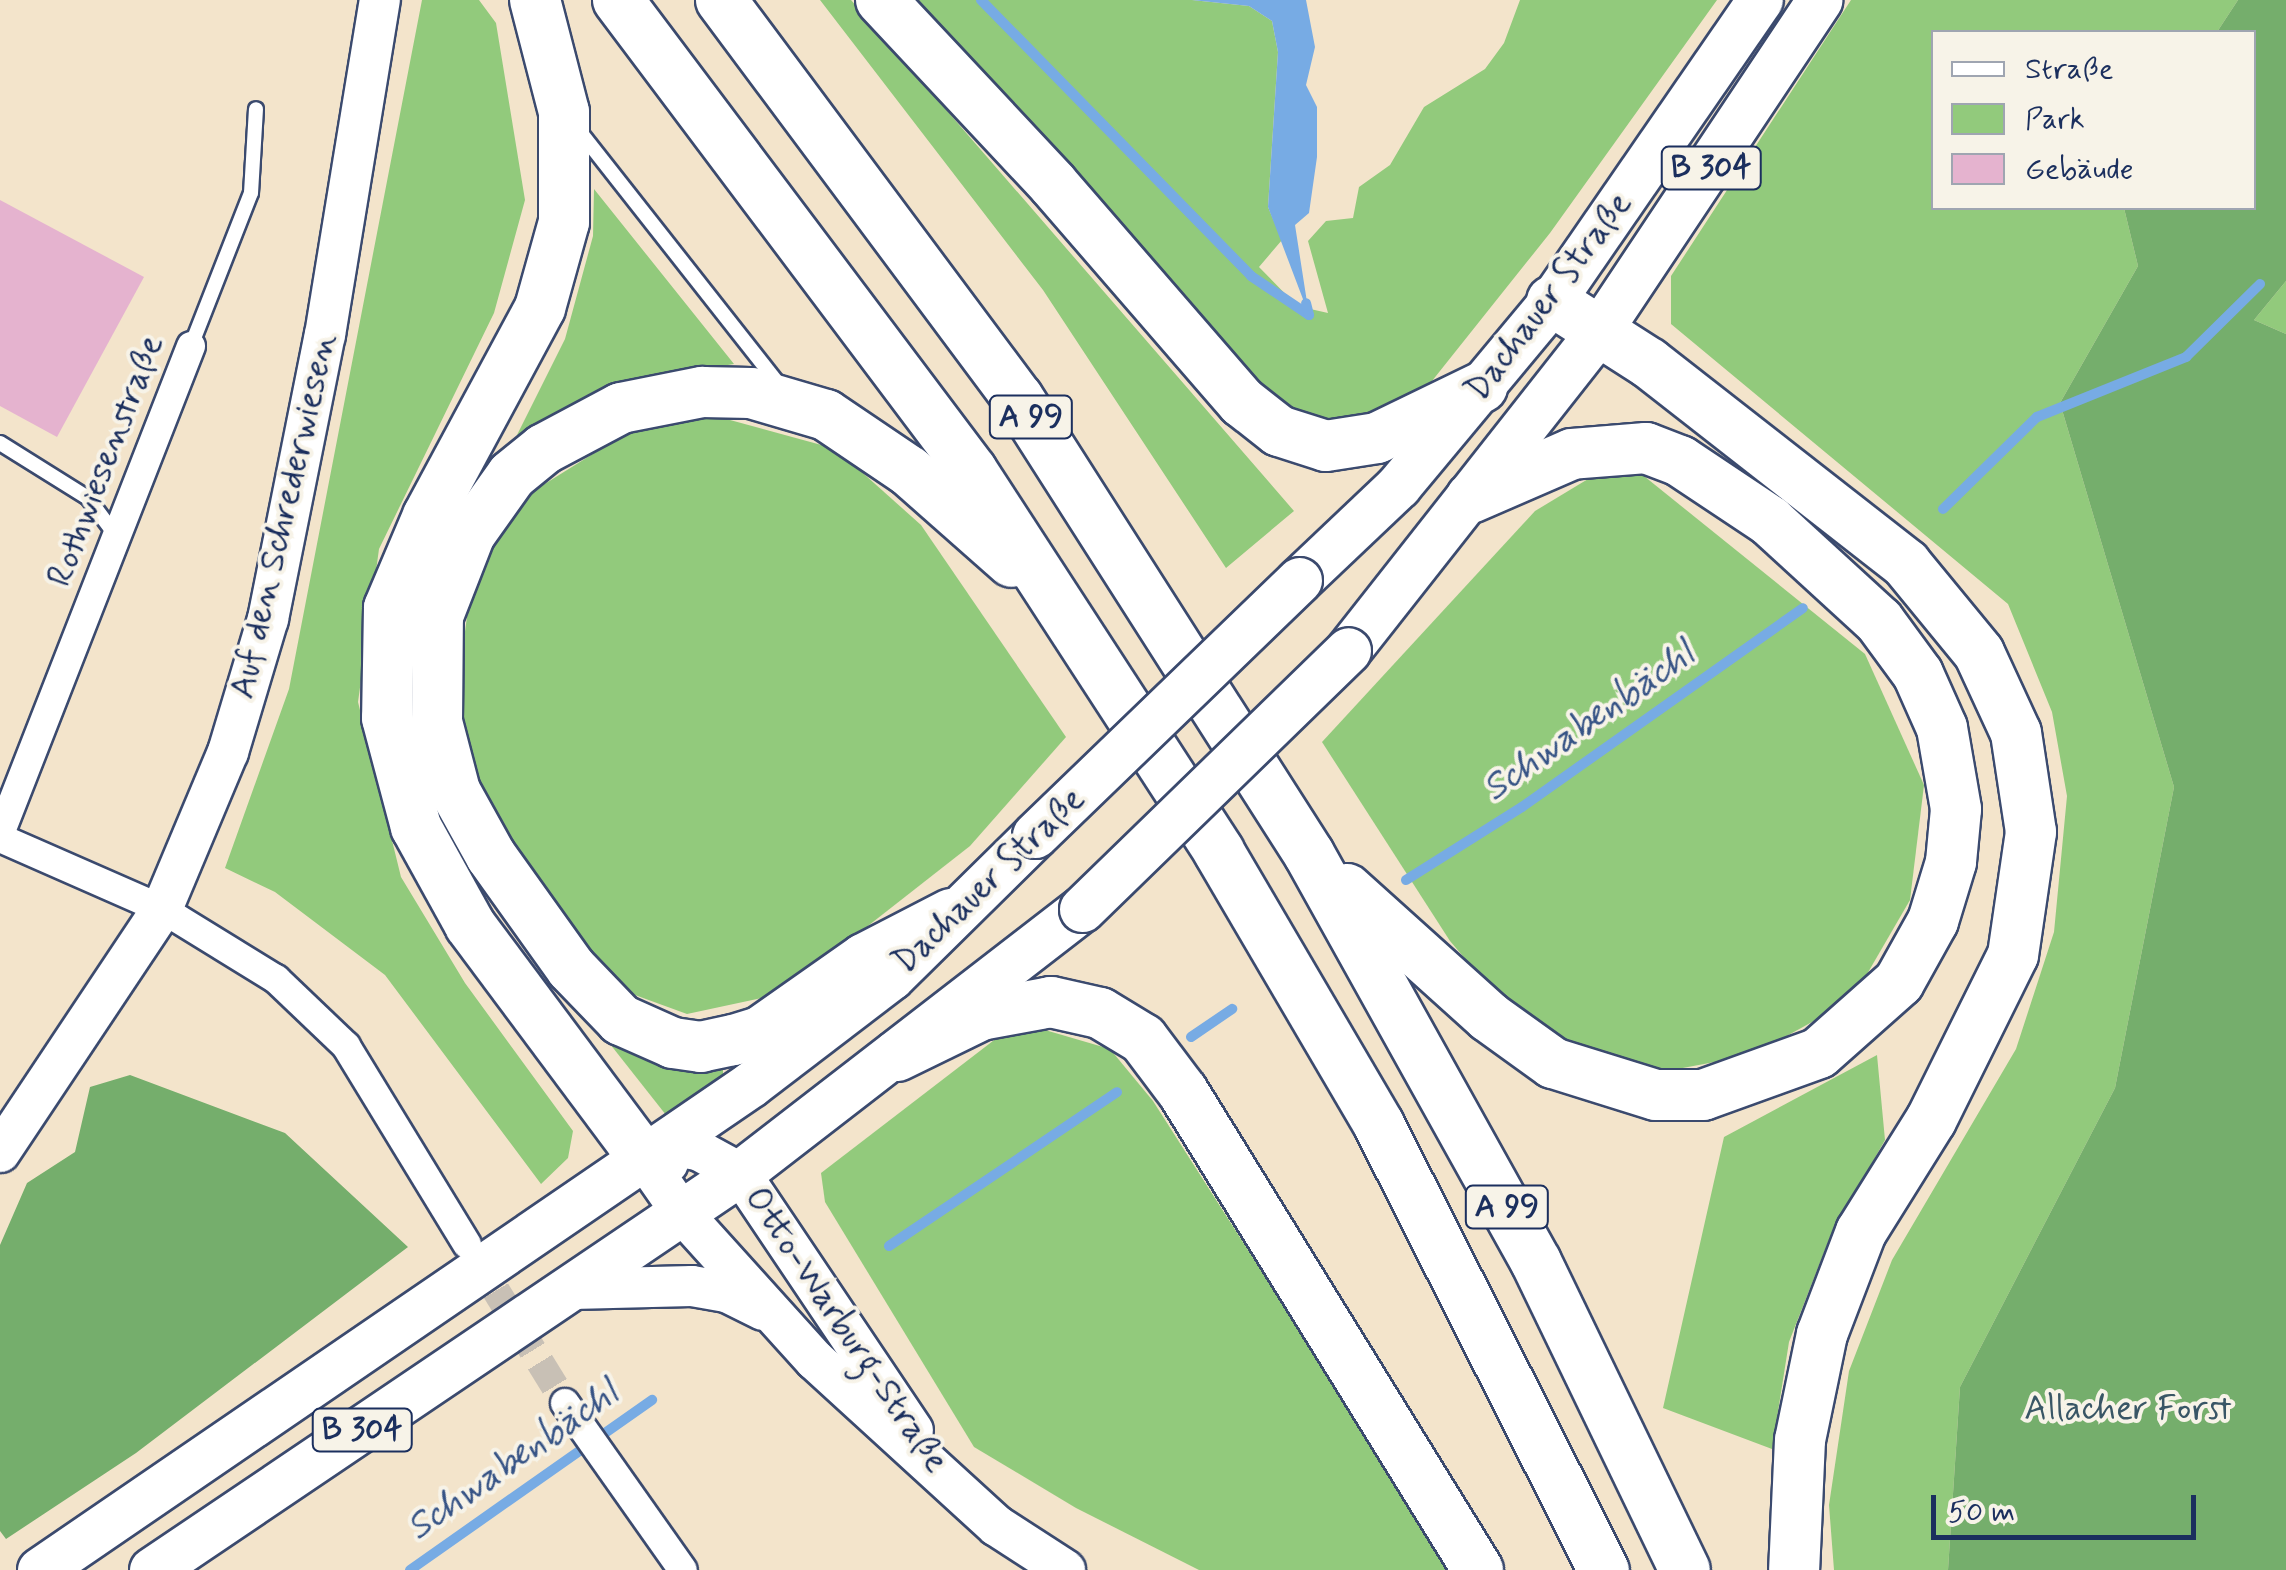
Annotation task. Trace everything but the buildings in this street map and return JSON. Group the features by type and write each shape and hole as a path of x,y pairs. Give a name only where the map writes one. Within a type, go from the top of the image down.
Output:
{"highway":[{"path":"536,0 564,112 568,165 555,264 511,369 402,572 390,608 383,674 402,783 442,877 470,925 653,1150"},
{"name":"A 99","path":"618,0 828,272 1060,605 1219,852 1379,1125 1604,1570"},
{"name":"A 99","path":"720,0 1018,398 1309,854 1536,1262 1685,1570"},
{"path":"881,0 1054,184 1242,402 1278,431 1326,446 1377,438 1482,388"},
{"path":"1552,300 1649,364 1906,564 1979,652 2019,749 2032,832 2013,956 1931,1120 1862,1232 1822,1334 1800,1440 1794,1570"},
{"path":"951,914 864,959 760,1032 701,1047 673,1043 622,1020 572,968 482,841 443,756 432,671 438,616 470,534 512,475 581,426 664,396 751,394 794,404 871,442 1060,605"},
{"path":"1309,854 1421,958 1553,1063 1656,1095 1703,1095 1819,1053 1899,982 1933,921 1951,862 1956,809 1942,728 1918,674 1879,621 1770,521 1680,461 1646,448 1572,454 1471,498"},
{"path":"897,1056 981,1015 1052,1002 1100,1014 1143,1039 1183,1092 1478,1570"}],"main road":[{"name":"Auf den Schrederwiesen","path":"0,1152 162,910 228,752 268,619 325,335 380,0"},
{"name":"Dachauer Straße","path":"40,1570 653,1150 891,976 1398,486 1552,300 1760,0"},
{"name":"Dachauer Straße","path":"152,1570 740,1173 897,1056 1082,908 1348,650 1598,332 1819,0"},
{"path":"653,1150 698,1150 740,1173"},
{"name":"Otto-Warburg-Straße","path":"653,1150 682,1213 779,1320 952,1487 1065,1570"},
{"name":"Otto-Warburg-Straße","path":"740,1173 952,1487"},
{"path":"572,1289 692,1286 749,1300 779,1320"}],"street":[{"name":"Rothwiesenstraße","path":"190,346 0,836 162,910 276,979 346,1046 468,1244"},
{"path":"565,1403 683,1570"}],"lane":[{"name":"Rothwiesenstraße","path":"190,346 251,193 256,109"},
{"path":"564,112 794,404"},
{"path":"0,443 88,498 117,538"}],"green space":[{"path":"422,0 479,0 496,23 525,200 494,313 379,549 358,702 401,877 465,983 573,1131 568,1158 541,1184 385,975 275,892 225,868 289,689"},
{"path":"820,0 851,0 1294,511 1226,568 1043,290"},
{"path":"911,0 1192,0 1249,6 1272,21 1278,52 1268,207 1282,240 1259,267 1297,306 1328,313 1308,241 1326,221 1353,218 1359,187 1390,165 1424,107 1485,69 1504,43 1520,0 1717,0 1550,233 1432,381 1371,418 1334,422 1290,414 1257,388"},
{"path":"1851,0 2238,0 2218,30 1931,30 1931,210 2124,210 2138,266 2060,403 2174,787 2115,1088 1960,1387 1948,1570 1834,1570 1829,1505 1849,1371 1892,1260 2016,1049 2054,932 2067,796 2052,712 2008,604 1671,324 1671,276"},
{"name":"Allacher Forst","path":"2238,0 2286,0 2286,281 2254,320 2286,334 2286,1570 1948,1570 1960,1387 2115,1088 2174,787 2060,403 2138,266 2124,210 2256,210 2256,30 2218,30"},
{"path":"594,189 734,364 616,383 510,449 565,339 593,236"},
{"path":"2286,281 2286,334 2254,320"},
{"path":"719,417 836,449 921,525 1066,737 970,846 781,994 687,1014 613,987 484,800 457,690 475,558 535,490 636,427"},
{"path":"1639,472 1865,654 1924,785 1910,900 1852,1000 1752,1055 1656,1073 1557,1040 1496,995 1450,941 1322,742 1535,511 1588,479"},
{"path":"595,1025 723,1065 723,1077 666,1115"},
{"path":"1045,1030 1110,1049 1153,1101 1452,1570 1199,1570 1076,1508 974,1447 825,1202 821,1173 1002,1034"},
{"path":"1877,1055 1885,1140 1830,1237 1789,1342 1772,1449 1663,1408 1724,1137"},
{"path":"130,1075 285,1133 408,1247 136,1453 6,1539 0,1531 0,1245 27,1183 75,1152 90,1087"}],"water":[{"path":"1192,0 1306,0 1315,47 1306,85 1317,107 1317,157 1309,213 1295,225 1309,315 1268,207 1278,52 1272,21 1249,6"}],"waterway":[{"path":"981,0 1251,276 1309,315 1306,303"},
{"name":"Schwabenbächl","path":"1943,509 2037,417 2186,357 2260,284"},
{"name":"Schwabenbächl","path":"1406,880 1522,807 1803,608"},
{"name":"Schwabenbächl","path":"1191,1037 1232,1009"},
{"name":"Schwabenbächl","path":"889,1246 1117,1092"},
{"name":"Schwabenbächl","path":"410,1570 652,1400"}],"tunnel":[{"path":"474,1255 565,1403"}]}
